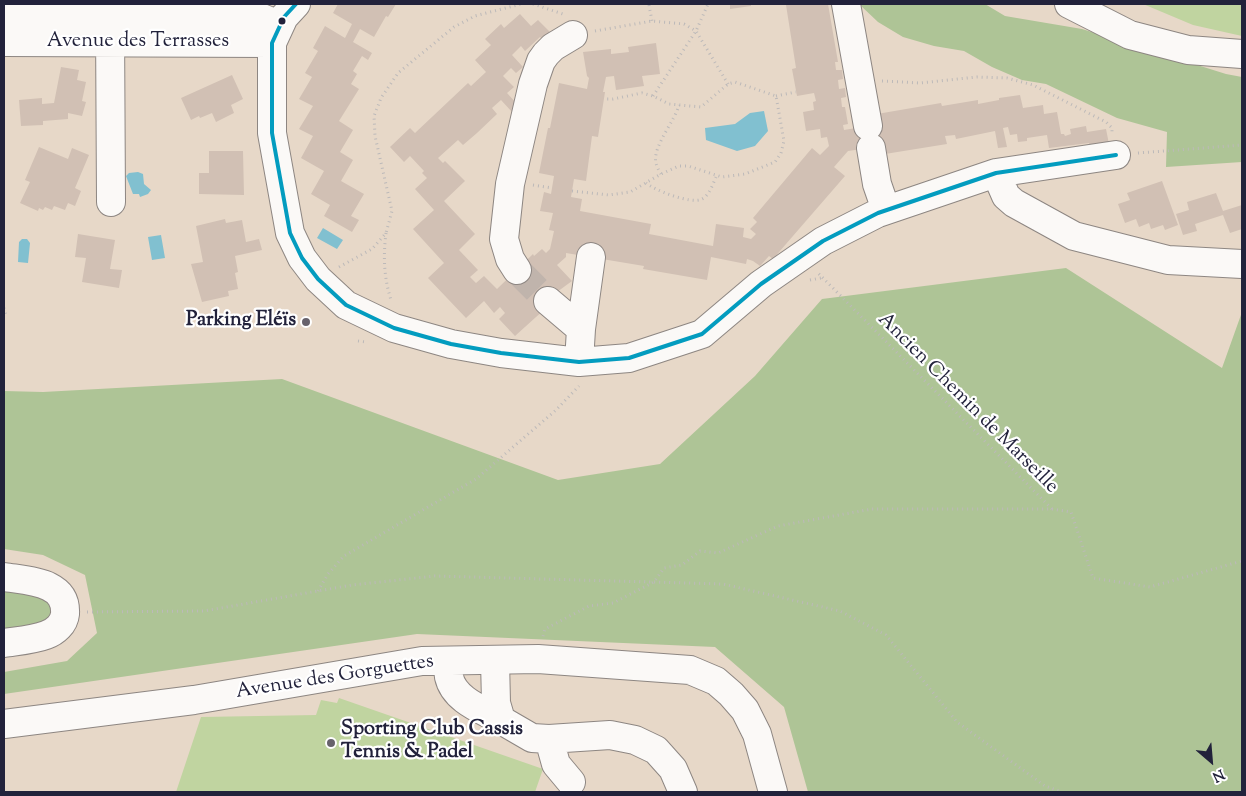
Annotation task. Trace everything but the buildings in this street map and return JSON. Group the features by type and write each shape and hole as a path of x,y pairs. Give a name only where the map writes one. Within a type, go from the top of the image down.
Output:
{"street":[{"path":"846,4 877,184 886,210"},
{"path":"1069,4 1130,35 1188,50 1242,54"},
{"path":"4,16 109,30 111,202"},
{"name":"Avenue des Terrasses","path":"4,42 109,30 142,21 282,24"},
{"path":"282,24 272,133 290,233 302,258 318,279 346,305 394,328 451,344 501,353 579,362 629,358 702,334 761,284 823,241 886,210 996,173 1116,155"},
{"path":"517,270 510,259 504,238 510,184 533,84 541,61 546,54 553,47 573,35"},
{"path":"996,173 1006,196 1014,203 1074,236 1168,260 1242,264"},
{"path":"579,362 581,329 591,257"},
{"path":"548,301 581,329"},
{"path":"4,577 51,586 66,604 65,618 59,627 46,635 4,643"},
{"name":"Avenue des Gorguettes","path":"4,724 194,700 422,661 538,659 690,670 716,680 745,710 757,734 773,792"},
{"path":"495,660 496,703 501,720"},
{"path":"449,661 449,677 453,687 461,697 532,738 549,739 610,734 635,740 656,750 673,769 683,792"},
{"path":"549,739 556,764 571,782"}],"path":[{"path":"394,328 394,309 386,284 383,256 386,233 392,211 375,136 374,116 381,98 398,73 454,27 475,16 521,4"},
{"path":"650,4 652,20"},
{"path":"652,96 696,31 708,4"},
{"path":"573,35 652,20 684,24 696,31 728,84"},
{"path":"860,79 920,82 997,77 1033,85 1106,122 1112,128 1116,155 1242,145"},
{"path":"604,99 613,100 642,94 652,96 669,104 701,107 728,84 735,82 776,96 796,92"},
{"path":"572,191 609,195 630,192 679,166 688,166 722,177 745,174 775,162 781,153 784,141 776,96"},
{"path":"661,174 655,162 657,150 677,113 679,105"},
{"path":"646,183 651,188 696,201 702,199 708,193 717,175"},
{"path":"318,279 372,249 386,233"},
{"name":"Ancien Chemin de Marseille","path":"806,253 821,278 1052,509"},
{"path":"4,308 6,316"},
{"path":"318,591 328,574 344,556 476,479 522,440 556,410 583,382 579,362"},
{"name":"Ancien Chemin de Marseille","path":"538,659 545,629 589,606 613,603 654,582 664,568 682,565 700,551 718,553 778,526 872,509 1052,509"},
{"path":"1052,509 1071,512 1093,578 1150,587 1242,561"},
{"path":"65,618 87,612 204,611 352,585 435,576 723,584 840,611 886,635 957,722 1045,786 1062,792"}],"green space":[{"path":"859,4 985,4 1005,16 1082,29 1226,74 1242,77 1242,162 1166,167 1167,132 1117,118 1046,84 1022,80 992,67 964,51 934,46 903,37 878,22"},
{"path":"1143,4 1242,4 1242,36 1193,25"},
{"path":"1066,268 1222,368 1242,312 1242,792 808,792 784,707 715,647 417,634 4,694 4,672 67,661 97,633 85,575 43,555 4,549 4,391 43,392 282,379 558,480 660,464 755,376 822,299"},
{"path":"4,589 43,595 52,606 51,617 42,624 4,631"},
{"name":"Sporting Club Cassis Tennis & Padel","path":"339,698 543,769 535,792 176,792 201,717 316,715 321,700 337,703"}],"water":[{"path":"764,111 768,131 755,146 737,151 706,140 705,128 735,124 750,113"},
{"path":"138,172 143,174 144,184 151,190 148,194 140,197 139,194 133,194 126,176 129,173"},
{"path":"323,228 343,240 337,249 317,238"},
{"path":"161,235 165,258 152,260 148,237"},
{"path":"22,239 27,239 30,243 28,263 18,262 19,242"}],"tunnel":[{"path":"517,270 548,301"}],"transit line":[{"path":"296,4 284,17 272,43 272,133 290,233 302,258 318,279 346,305 394,328 451,344 501,353 579,362 629,358 702,334 761,284 823,241 878,213 996,173 1116,155"}],"place":[{"name":"Parking Eléïs","path":"306,322"},
{"name":"Sporting Club Cassis Tennis & Padel","path":"331,743"}]}
